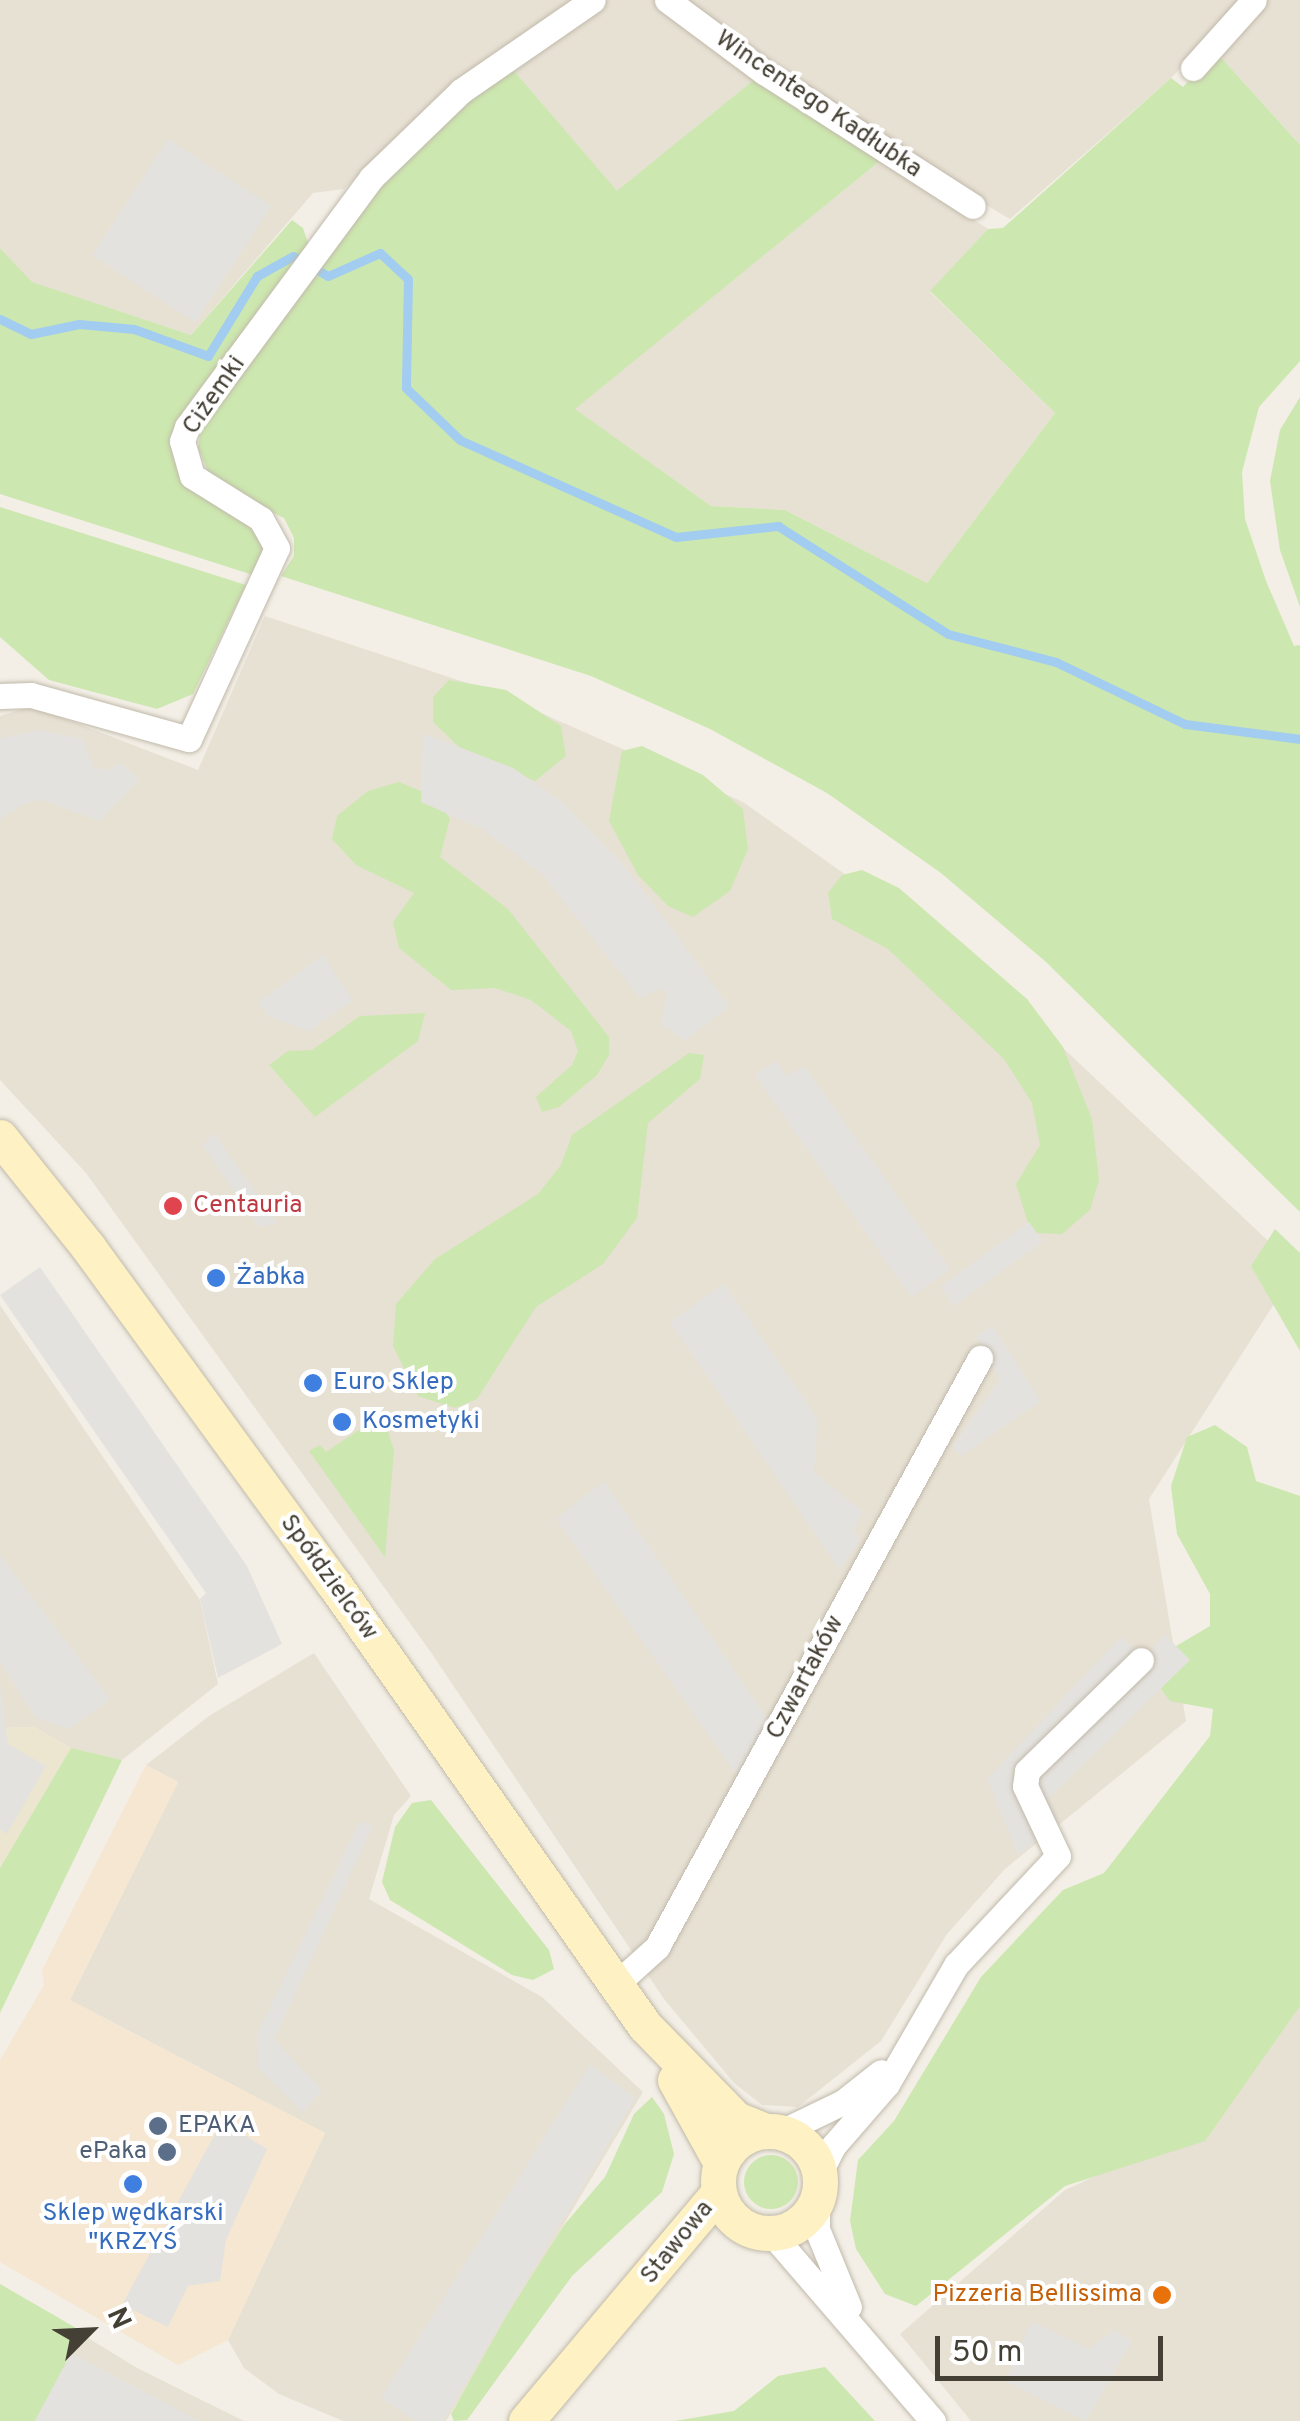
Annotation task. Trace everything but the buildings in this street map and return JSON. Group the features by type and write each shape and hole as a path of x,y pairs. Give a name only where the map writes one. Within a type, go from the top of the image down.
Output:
{"street":[{"name":"Ciżemki","path":"0,696 31,695 189,739 276,548 261,519 200,486 182,441 314,251 371,178 460,91 593,0"},
{"name":"Wincentego Kadłubka","path":"666,0 764,72 973,206"},
{"path":"1193,68 1254,0"},
{"name":"Spółdzielców","path":"0,1137 88,1247 334,1584 646,2026 736,2119 774,2131"},
{"name":"Czwartaków","path":"615,1985 657,1947 980,1358"},
{"path":"764,2233 799,2224 818,2187 956,1966 1058,1856 1024,1786 1027,1771 1141,1660"},
{"name":"Spółdzielców","path":"646,2026 720,2178"},
{"path":"901,2057 843,2102 774,2131 739,2140 720,2178 732,2218 764,2233 860,2330 933,2421"},
{"path":"774,2131 806,2146 818,2187 817,2229 860,2330"},
{"name":"Stawowa","path":"526,2421 638,2294 720,2178"},
{"name":"Stawowa","path":"638,2294 700,2249 764,2233"}],"shaded area":[{"path":"0,0 575,0 454,84 344,189 313,193 191,335 31,282 0,248"},
{"path":"608,0 656,0 760,75 617,192 509,65"},
{"path":"675,0 1246,0 1171,78 1010,219 888,147"},
{"path":"1264,0 1300,0 1300,145 1216,52"},
{"path":"168,139 271,206 195,323 92,256"},
{"path":"881,160 988,229 930,292 1055,413 927,583 785,510 711,506 574,409"},
{"path":"265,616 491,691 743,802 980,970 1297,1268 1149,1499 1186,1721 1005,1869 947,1934 881,2041 798,2107 762,2105 734,2083 664,1999 430,1651 86,1173 0,1080 0,716 32,706 198,770"},
{"path":"40,730 83,739 93,767 108,770 121,763 140,779 99,821 42,800 23,804 0,820 0,738"},
{"path":"423,733 513,768 561,801 627,869 729,1006 685,1041 661,1024 667,994 662,989 640,998 542,874 482,829 421,802"},
{"path":"323,955 353,1000 309,1031 269,1017 258,1002"},
{"path":"776,1061 787,1076 804,1066 950,1269 911,1297 755,1075"},
{"path":"213,1132 277,1223 259,1227 203,1146"},
{"path":"1029,1222 1043,1241 954,1306 940,1287"},
{"path":"40,1267 247,1566 282,1644 218,1678 200,1599 206,1593 0,1295"},
{"path":"724,1284 818,1419 814,1473 863,1512 853,1532 861,1538 840,1570 670,1322"},
{"path":"0,1305 200,1600 218,1684 122,1760 71,1748 34,1727 0,1728"},
{"path":"992,1325 1041,1401 961,1456 952,1447 1000,1379 976,1337"},
{"path":"604,1481 777,1733 746,1788 556,1519"},
{"path":"0,1555 110,1699 69,1729 36,1718 0,1661"},
{"path":"1165,1635 1190,1660 1047,1800 1060,1823 1018,1855 987,1779 1121,1637 1144,1657"},
{"path":"314,1653 411,1796 394,1815 369,1899 542,1997 643,2092 446,2421 343,2421 279,2394 244,2368 228,2340 325,2133 70,2000 178,1782 146,1765 209,1716"},
{"path":"0,1686 8,1744 46,1766 7,1834 0,1829"},
{"path":"34,1727 71,1748 0,1868 0,1728"},
{"path":"146,1765 178,1782 70,2000 325,2133 228,2340 178,2365 0,2262 0,2060 44,1985 42,1970"},
{"path":"360,1821 373,1826 274,2039 322,2090 303,2112 258,2068 257,2034"},
{"path":"1300,1993 1300,2421 971,2421 900,2334 1065,2190 1177,2139"},
{"path":"590,2064 635,2098 443,2421 416,2421 381,2398"},
{"path":"222,2121 267,2149 226,2240 220,2281 188,2286 168,2327 122,2305"},
{"path":"0,2284 137,2368 244,2421 0,2421"},
{"path":"1032,2321 1089,2349 1114,2330 1132,2341 1086,2421 1005,2381"},
{"path":"71,2353 199,2421 35,2421"}],"green space":[{"path":"1216,52 1300,145 1300,361 1259,407 1242,472 1245,519 1294,646 1300,645 1300,1212 1046,962 941,873 827,793 710,729 591,676 281,576 294,556 294,538 284,518 213,483 198,448 201,428 344,228 409,153 509,65 617,191 760,75 881,160 575,409 711,506 785,510 927,583 1055,413 930,291 988,229 1003,228 1171,78 1183,87"},
{"path":"292,220 303,228 309,246 172,443 178,474 191,489 239,515 260,539 263,552 253,575 0,494 0,248 32,282 191,335"},
{"path":"1300,397 1300,607 1280,550 1270,481 1280,430"},
{"path":"0,507 246,585 193,694 157,709 49,680 0,637"},
{"path":"449,680 506,690 561,726 566,756 535,781 459,747 433,722 433,697"},
{"path":"642,746 703,775 743,809 748,849 730,891 693,917 668,906 638,875 609,821 622,751"},
{"path":"399,782 435,797 450,819 440,857 508,909 609,1037 609,1055 597,1075 559,1107 542,1112 536,1097 572,1065 578,1051 571,1031 531,1000 495,988 451,990 399,948 393,922 414,893 356,865 332,839 337,816 368,791"},
{"path":"862,870 899,888 1027,999 1063,1047 1092,1119 1099,1180 1090,1210 1062,1234 1031,1233 1016,1184 1040,1145 1032,1103 1004,1059 888,949 832,919 828,893 842,875"},
{"path":"425,1013 418,1041 315,1117 269,1065 288,1051 312,1050 360,1016"},
{"path":"689,1053 704,1055 700,1079 648,1123 637,1218 603,1264 536,1307 477,1399 455,1408 418,1396 393,1346 396,1304 435,1259 538,1194 561,1165 572,1135"},
{"path":"1275,1229 1300,1253 1300,1351 1251,1266"},
{"path":"383,1414 394,1451 385,1557 309,1451 320,1445 326,1452"},
{"path":"1215,1425 1247,1447 1256,1481 1300,1496 1300,2006 1205,2141 1065,2186 916,2306 885,2294 856,2249 850,2221 858,2160 894,2121 981,1977 1063,1890 1104,1873 1210,1736 1213,1709 1170,1701 1155,1681 1161,1655 1210,1626 1210,1594 1177,1534 1171,1486 1187,1437"},
{"path":"71,1748 122,1760 0,2013 0,1868"},
{"path":"431,1800 549,1950 554,1969 533,1980 512,1975 390,1900 382,1882 395,1827 412,1803"},
{"path":"652,2097 664,2114 674,2154 662,2192 572,2276 467,2420 454,2421 451,2414 507,2315 564,2225 605,2177 634,2114"},
{"path":"771,2155 790,2163 798,2182 790,2201 771,2209 752,2201 744,2182 752,2163"},
{"path":"0,2284 83,2332 35,2421 0,2421"},
{"path":"825,2367 875,2421 675,2421 734,2411 778,2376"}],"waterway":[{"path":"0,319 31,334 79,324 134,329 208,356 257,276 293,256 328,276 380,253 408,279 406,388 460,440 676,537 778,526 948,634 1056,662 1185,724 1300,739"}],"place":[{"name":"Centauria","path":"173,1206"},
{"name":"Żabka","path":"216,1278"},
{"name":"Euro Sklep","path":"313,1383"},
{"name":"Kosmetyki","path":"342,1422"},
{"name":"EPAKA","path":"158,2126"},
{"name":"ePaka","path":"167,2152"},
{"name":"Sklep wędkarski \"KRZYŚ","path":"133,2184"},
{"name":"Pizzeria Bellissima","path":"1162,2295"}]}
